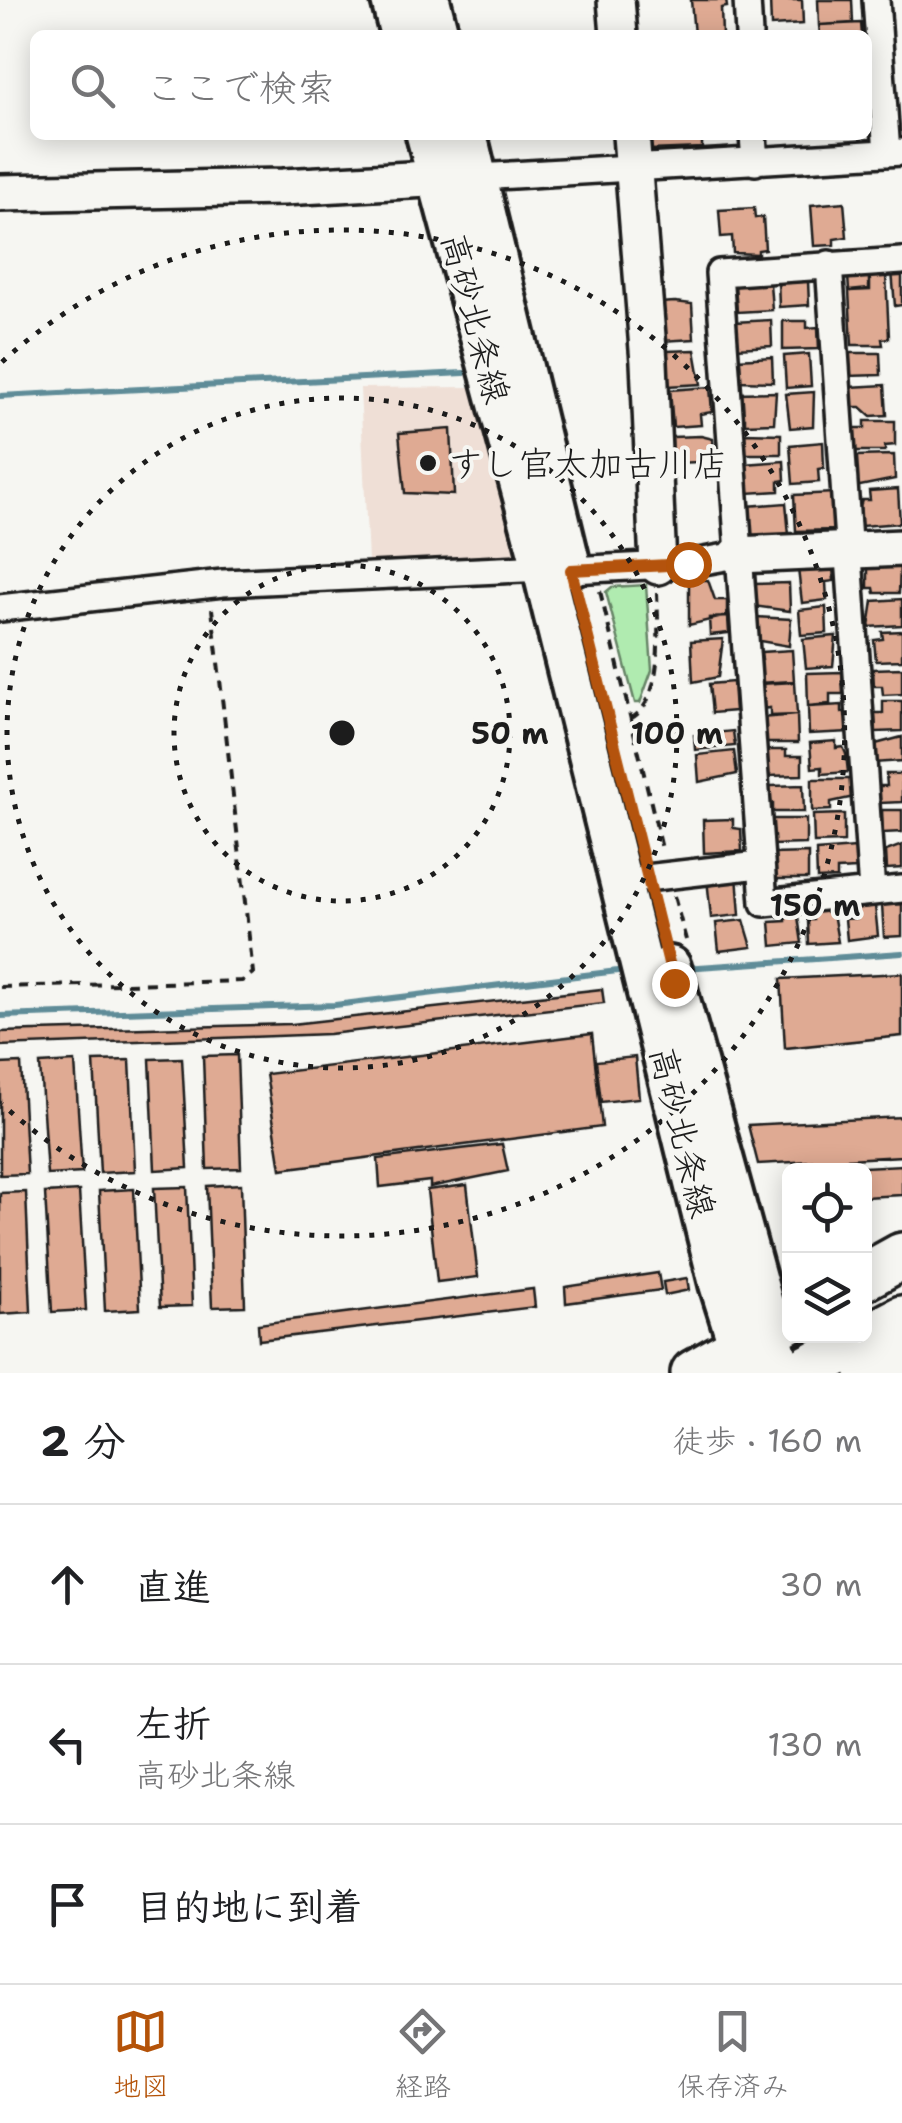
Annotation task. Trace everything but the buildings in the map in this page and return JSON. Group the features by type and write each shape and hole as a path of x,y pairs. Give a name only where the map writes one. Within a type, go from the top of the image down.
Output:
{"highway":[{"path":"872,1273 902,1256"},
{"path":"872,1293 902,1276"},
{"path":"800,1373 902,1319"},
{"path":"694,1373 763,1349"},
{"path":"869,1373 902,1355"}],"main road":[{"path":"392,0 400,30"},
{"path":"429,0 437,30"},
{"name":"高砂北条線","path":"428,140 572,574 658,877 663,966"},
{"name":"高砂北条線","path":"467,140 663,966 720,1284 763,1349"}],"street":[{"path":"616,0 619,30"},
{"path":"748,0 749,30"},
{"path":"0,193 283,188 478,177 632,151 755,162 894,153 876,0"},
{"path":"754,140 755,162"},
{"path":"632,151 673,566"},
{"path":"902,261 719,272 764,903 902,889"},
{"path":"829,264 872,892"},
{"path":"0,608 209,584 572,574 673,566 737,554 902,548"},
{"path":"658,877 759,866"}],"path":[{"path":"630,719 638,715 649,694 659,658 656,579 673,566"},
{"path":"572,574 598,594 630,719 658,877 663,966"},
{"path":"0,987 242,981 253,973 209,584"}],"shaded area":[{"name":"すし官太加古川店","path":"473,387 517,555 368,562 360,388"}],"green space":[{"path":"646,585 652,670 640,703 635,703 606,592 612,587"}],"waterway":[{"path":"0,396 464,373"},
{"path":"684,968 902,953"},
{"path":"0,1016 335,1005 626,970"}],"place":[{"name":"すし官太加古川店","path":"428,463"}],"route":[{"path":"674,983 571,570 688,564"}]}
